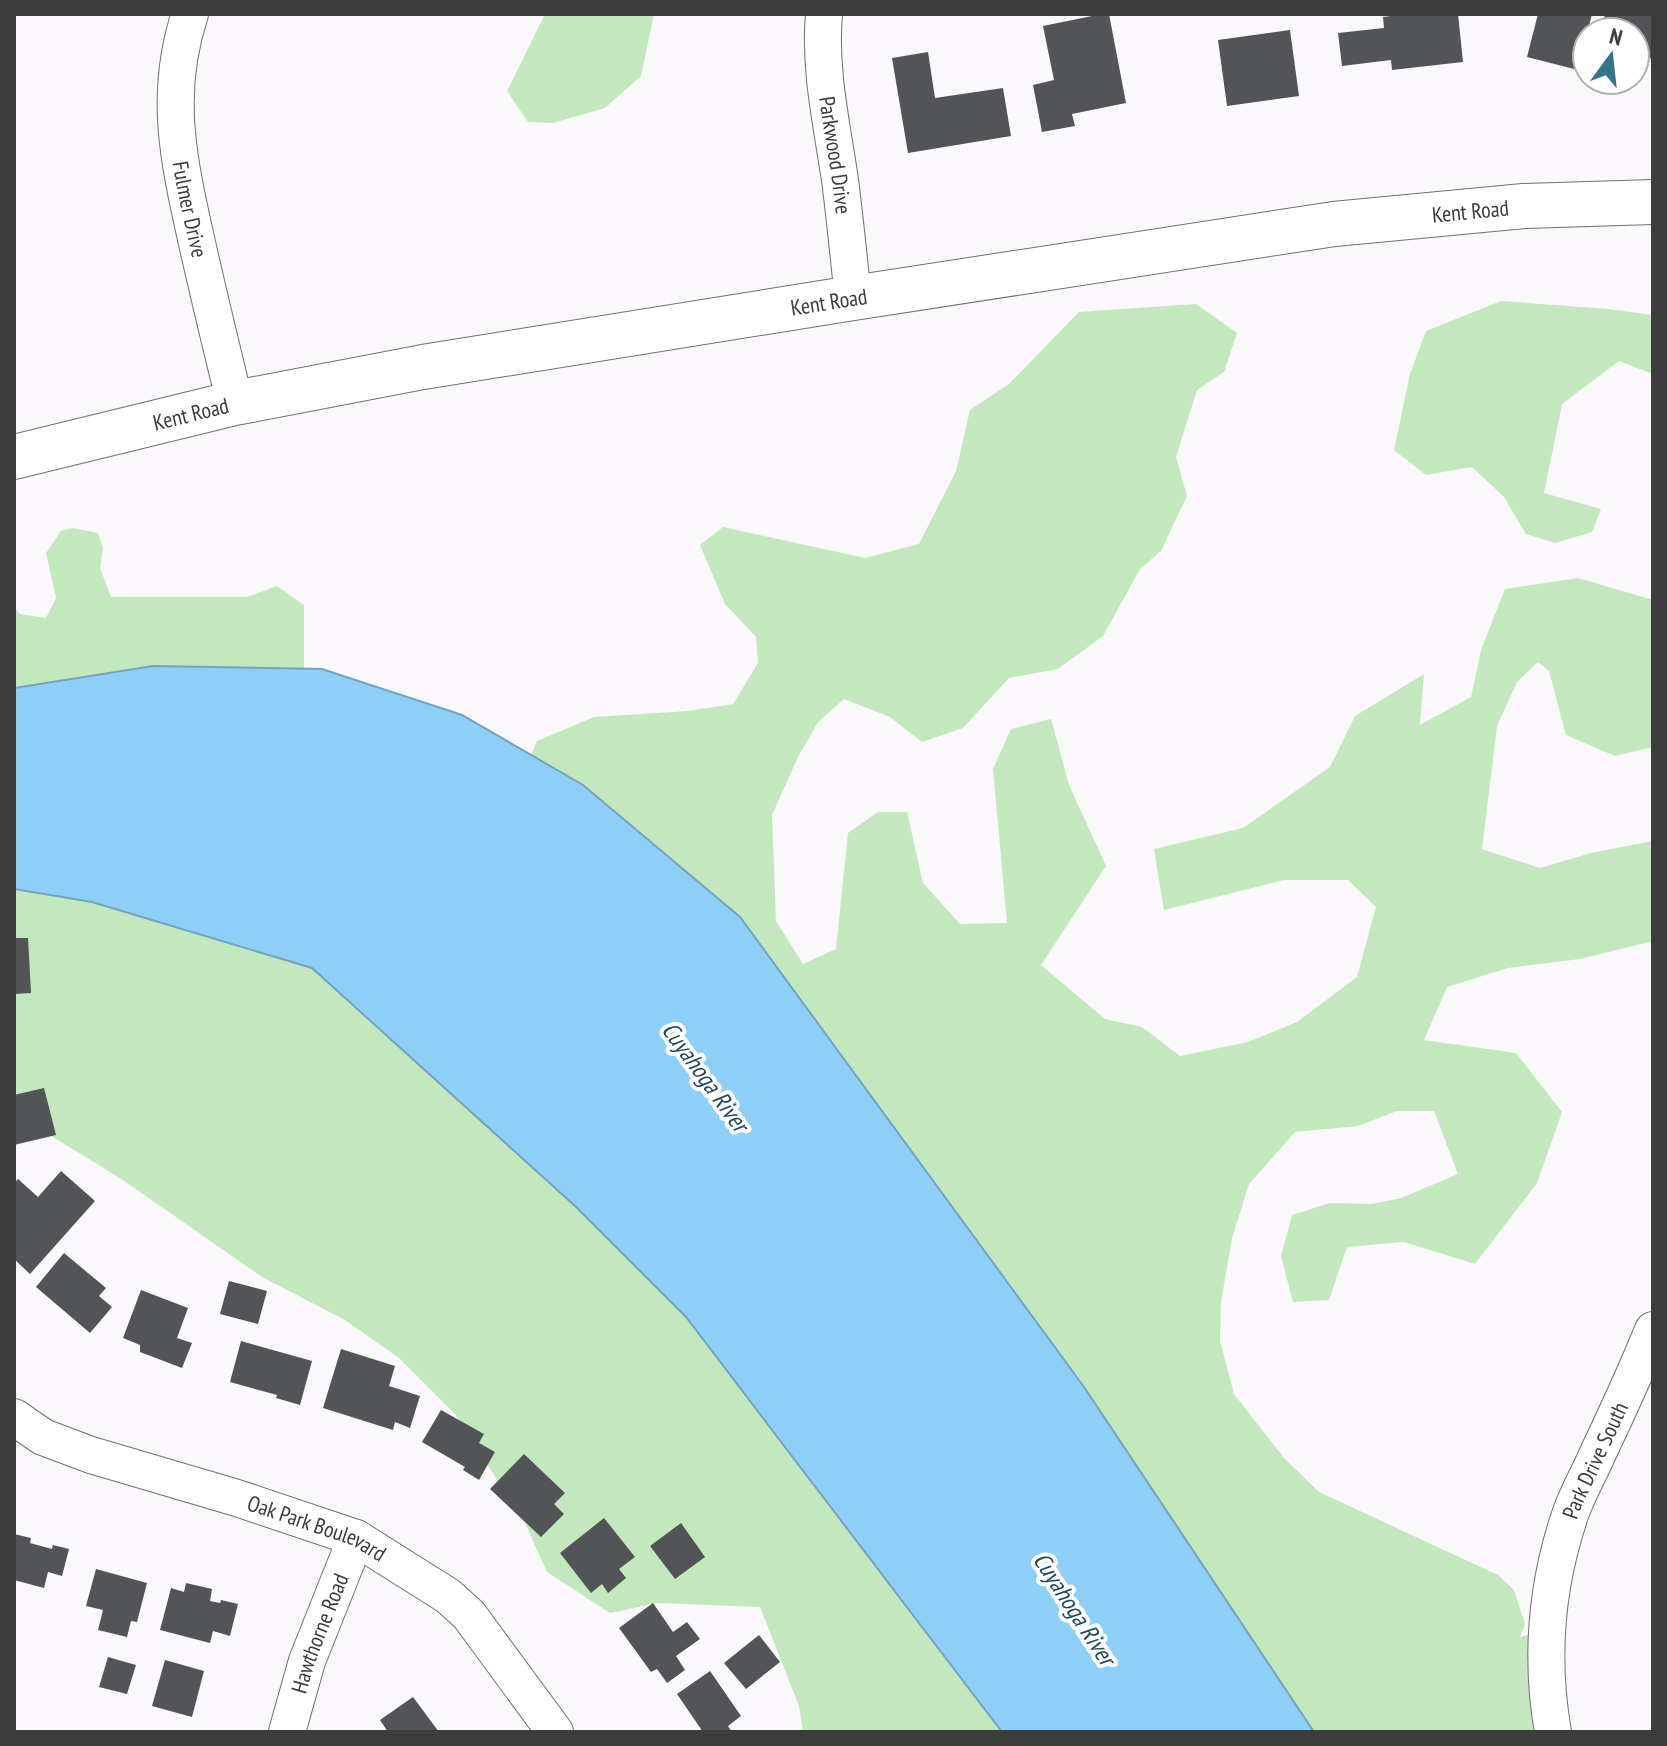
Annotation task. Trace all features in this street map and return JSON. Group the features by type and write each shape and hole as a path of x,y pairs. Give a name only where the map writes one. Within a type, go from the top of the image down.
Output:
{"main road":[{"name":"Kent Road","path":"14,457 235,403 423,367 853,298 1334,224 1524,206 1653,202"}],"street":[{"name":"Fulmer Drive","path":"190,14 177,75 178,154 235,403"},
{"name":"Parkwood Drive","path":"824,14 821,45 823,71 853,298"},
{"name":"Park Drive South","path":"1553,1732 1545,1659 1547,1616 1561,1547 1570,1514 1653,1330"},
{"name":"Oak Park Boulevard","path":"14,1417 43,1437 91,1455 237,1498 356,1538 448,1596 469,1615 555,1732"},
{"name":"Hawthorne Road","path":"287,1732 307,1661 356,1538"}],"green space":[{"path":"545,14 654,14 641,76 605,108 553,123 528,122 507,91"},
{"path":"1501,301 1653,315 1653,374 1619,361 1562,404 1544,493 1601,509 1592,532 1555,543 1526,534 1504,497 1472,467 1426,475 1394,450 1410,374 1426,331"},
{"path":"1196,304 1237,333 1224,372 1197,390 1176,457 1187,496 1161,551 1140,569 1103,636 1058,669 1009,678 963,728 922,742 890,717 844,699 818,722 798,757 772,815 776,921 803,964 836,949 848,833 878,812 907,812 923,883 960,924 1007,923 993,769 1011,729 1051,719 1069,785 1106,866 1041,965 1105,1019 1142,1027 1180,1056 1248,1042 1297,1022 1357,977 1376,907 1348,880 1284,880 1164,910 1154,849 1243,828 1330,767 1355,716 1424,674 1420,725 1471,697 1481,650 1505,589 1578,578 1653,600 1653,747 1615,756 1566,735 1549,671 1538,662 1517,682 1497,726 1482,849 1540,868 1591,853 1653,841 1653,941 1580,959 1508,968 1447,987 1424,1040 1516,1053 1562,1112 1537,1183 1475,1264 1404,1242 1347,1247 1329,1300 1293,1302 1281,1256 1292,1215 1330,1203 1372,1204 1401,1198 1458,1174 1434,1111 1397,1111 1358,1126 1295,1132 1249,1184 1232,1238 1221,1302 1220,1341 1234,1394 1284,1458 1319,1492 1498,1575 1514,1590 1525,1624 1520,1637 1531,1634 1537,1732 1314,1732 1084,1387 740,917 531,755 537,741 594,717 688,711 733,704 758,663 756,637 725,604 700,545 723,527 865,558 919,544 956,471 970,410 1009,384 1079,312"},
{"path":"73,528 98,533 103,548 100,568 111,597 247,597 277,586 304,605 304,669 153,666 14,688 14,607 20,614 46,618 56,598 46,553 61,531"},
{"path":"14,889 92,902 312,968 575,1206 686,1317 1002,1732 803,1732 799,1706 760,1607 657,1603 610,1613 547,1572 525,1523 455,1414 399,1358 345,1320 262,1277 120,1178 43,1131 14,1130"}],"water":[{"name":"Cuyahoga River","path":"153,666 322,669 462,715 583,785 740,917 1084,1387 1314,1732 1002,1732 686,1317 575,1206 312,968 92,902 14,889 14,688"}],"building":[{"path":"1109,14 1126,103 1072,114 1075,126 1042,132 1033,85 1054,80 1043,26"},
{"path":"1458,14 1463,62 1392,70 1391,60 1342,66 1338,33 1384,28 1383,17"},
{"path":"1538,14 1592,14 1571,16 1571,68 1527,57"},
{"path":"1653,14 1653,59 1651,16 1605,16"},
{"path":"1290,30 1299,96 1227,106 1218,40"},
{"path":"928,52 935,98 1003,88 1011,136 908,153 892,58"},
{"path":"14,938 28,938 31,993 14,994"},
{"path":"44,1088 56,1135 14,1145 14,1095"},
{"path":"61,1171 95,1201 30,1274 14,1259 14,1183 18,1179 38,1197"},
{"path":"64,1253 106,1288 99,1296 112,1307 90,1333 36,1287"},
{"path":"229,1281 267,1291 258,1324 220,1314"},
{"path":"141,1290 188,1308 177,1338 192,1343 182,1368 140,1352 140,1345 123,1338"},
{"path":"241,1341 312,1361 300,1405 230,1382"},
{"path":"341,1349 395,1366 389,1386 420,1396 410,1428 395,1422 393,1430 323,1408"},
{"path":"441,1410 484,1434 479,1443 495,1452 479,1480 463,1470 465,1467 422,1442"},
{"path":"524,1454 565,1493 554,1504 564,1514 541,1537 490,1489"},
{"path":"604,1518 635,1557 619,1569 626,1578 608,1593 602,1584 591,1593 560,1553"},
{"path":"681,1523 705,1557 675,1579 650,1546"},
{"path":"14,1534 31,1538 30,1543 52,1549 53,1545 69,1549 62,1576 48,1572 44,1588 14,1580"},
{"path":"96,1569 147,1583 137,1622 131,1621 127,1637 98,1630 103,1610 86,1606"},
{"path":"186,1583 212,1589 210,1601 238,1604 230,1636 213,1631 210,1643 160,1630 171,1588 184,1592"},
{"path":"653,1603 673,1632 687,1622 700,1639 676,1656 685,1670 667,1683 657,1669 651,1672 619,1628"},
{"path":"759,1635 780,1662 746,1689 724,1663"},
{"path":"108,1657 136,1665 127,1694 99,1687"},
{"path":"165,1660 204,1671 192,1717 152,1706"},
{"path":"710,1671 741,1716 728,1726 732,1732 703,1732 677,1694"},
{"path":"413,1697 439,1732 388,1732 380,1720"}]}
